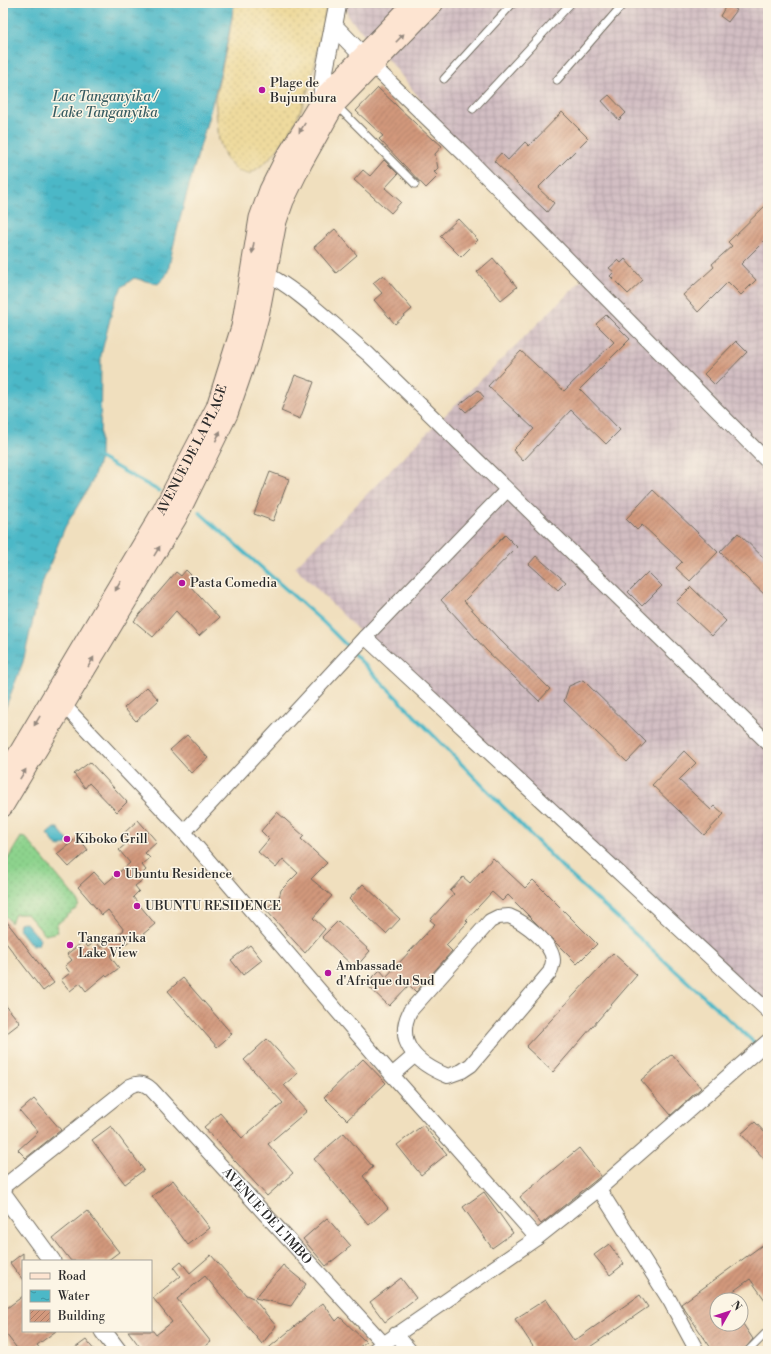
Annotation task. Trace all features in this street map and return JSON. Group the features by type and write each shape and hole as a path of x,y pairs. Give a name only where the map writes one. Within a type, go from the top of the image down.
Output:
{"main road":[{"path":"368,61 413,3"},
{"path":"368,61 434,3"},
{"name":"AVENUE DE LA PLAGE","path":"3,779 59,700 177,518 228,414 248,356 259,316 259,218 269,190 284,160 329,101 368,61"},
{"name":"AVENUE DE LA PLAGE","path":"259,271 284,201 319,132 329,101"},
{"name":"AVENUE DE LA PLAGE","path":"3,807 59,700"}],"street":[{"name":"AVENUE DE LA PLAGE","path":"329,101 324,73 338,3"},
{"path":"334,26 465,155 768,462"},
{"path":"259,271 300,296 368,354 768,743"},
{"path":"184,832 342,662 507,490"},
{"path":"362,641 768,1011"},
{"path":"59,700 184,832 392,1075 537,1238"},
{"path":"509,916 519,920 545,942 553,960 550,972 470,1064 462,1071 448,1076 433,1070 414,1056 405,1041 404,1023 410,1011 490,921 498,917 509,916"},
{"path":"378,1347 537,1238 599,1189 754,1055 768,1041"},
{"path":"392,1075 414,1056"},
{"name":"AVENUE DE L'IMBO","path":"3,1188 130,1086 138,1083 145,1084 378,1347"},
{"path":"599,1189 670,1301 697,1351"},
{"path":"3,1194 51,1260"},
{"path":"104,1332 118,1351"},
{"path":"396,1334 410,1351"}],"lane":[{"path":"444,79 513,3"},
{"path":"473,109 571,3"},
{"path":"557,80 624,3"},
{"path":"329,101 415,184"},
{"path":"748,1351 768,1331"}],"shaded area":[{"path":"346,3 768,3 768,1011 365,637 295,567 441,419 585,277 465,155 392,64 348,17"}],"sand":[{"name":"Plage de Bujumbura","path":"234,3 327,3 312,74 305,98 296,120 284,141 269,159 249,174 238,171 226,158 219,140 215,99 230,32"}],"green space":[{"path":"21,837 26,838 79,902 78,907 56,925 58,932 45,935 27,914 15,914 11,923 3,913 3,867"}],"water":[{"name":"Lac Tanganyika / Lake Tanganyika","path":"3,3 234,3 221,70 175,237 168,271 165,277 158,284 134,278 122,287 114,303 101,355 100,458 92,482 65,527 41,586 23,662 3,714"},
{"path":"54,828 58,828 69,842 61,847 57,846 47,834"},
{"path":"20,923 26,923 40,939 38,945 32,946 19,929"}],"building":[{"path":"727,4 737,10 728,22 720,16"},
{"path":"378,88 433,140 434,139 442,146 435,154 438,168 434,172 438,176 426,188 379,139 383,136 356,111"},
{"path":"609,95 626,113 619,120 602,101"},
{"path":"562,112 588,138 538,188 554,203 547,212 494,161 501,153 508,160 525,142 529,146"},
{"path":"384,160 398,174 385,188 401,202 391,213 354,180 363,170 370,176"},
{"path":"768,203 768,237 741,264 756,280 741,295 728,282 698,312 683,295 714,267 712,264 732,246 728,242"},
{"path":"458,219 478,240 461,257 440,236"},
{"path":"335,229 357,255 336,273 314,247"},
{"path":"493,258 517,287 501,300 477,272"},
{"path":"625,259 643,280 628,294 610,276 614,272 609,268 618,260 621,263"},
{"path":"383,275 412,309 395,324 374,300 382,293 373,283"},
{"path":"606,315 630,339 580,389 620,430 606,444 571,410 523,461 513,450 534,429 488,386 521,351 564,391 614,342 596,324"},
{"path":"736,341 747,352 715,385 704,374"},
{"path":"295,375 314,382 300,419 281,411"},
{"path":"478,390 484,397 466,412 459,405"},
{"path":"270,472 289,479 273,521 254,514"},
{"path":"653,490 718,552 690,581 676,568 682,562 642,525 637,530 626,519"},
{"path":"738,533 768,562 768,598 720,552"},
{"path":"505,535 517,547 464,601 498,638 550,689 539,701 486,650 441,600"},
{"path":"536,556 566,582 558,590 529,564"},
{"path":"186,570 196,580 190,586 219,618 199,636 176,611 153,637 134,621 176,572 181,576"},
{"path":"648,572 662,586 642,606 628,592"},
{"path":"691,587 726,621 712,636 676,602"},
{"path":"583,680 646,742 627,762 564,701 569,686"},
{"path":"147,687 159,700 136,721 124,708"},
{"path":"187,735 208,758 191,773 170,750"},
{"path":"684,751 696,763 679,780 711,810 715,806 724,814 704,835 652,785"},
{"path":"90,762 127,802 117,812 89,783 85,788 74,774"},
{"path":"277,812 304,836 301,839 327,863 311,879 332,896 313,918 325,929 305,953 265,909 279,898 281,890 298,873 283,859 276,868 258,852 269,839 261,831"},
{"path":"138,820 157,842 145,853 150,858 142,865 146,870 141,875 144,879 135,886 139,891 133,897 155,924 135,941 132,939 110,956 119,968 107,977 105,975 86,991 80,983 70,991 61,980 70,973 65,966 72,960 67,954 83,942 88,947 96,941 101,948 124,930 108,910 102,915 78,887 94,872 105,884 130,863 119,850 129,841 123,834"},
{"path":"78,837 88,850 69,867 57,854"},
{"path":"493,858 525,888 533,880 597,944 577,964 508,895 502,901 492,892 466,920 468,922 446,945 452,951 416,992 409,985 389,1006 366,984 380,970 386,977 435,924 430,920 454,894 450,891 463,877 470,883"},
{"path":"363,884 400,919 386,934 349,899"},
{"path":"3,917 54,983 43,991 3,939"},
{"path":"338,921 370,951 355,968 322,937"},
{"path":"250,945 262,960 243,975 231,960"},
{"path":"613,953 637,975 553,1072 526,1047"},
{"path":"183,978 232,1034 217,1047 168,991"},
{"path":"3,1002 20,1023 7,1033 3,1028"},
{"path":"267,1039 298,1073 284,1085 307,1111 268,1144 293,1173 267,1196 204,1127 220,1113 242,1138 283,1103 244,1060"},
{"path":"672,1054 701,1088 671,1115 641,1080"},
{"path":"363,1059 386,1083 347,1120 324,1097"},
{"path":"34,1099 61,1130 26,1158 18,1150 38,1132 20,1111"},
{"path":"755,1122 768,1136 768,1163 741,1134"},
{"path":"423,1125 447,1154 421,1175 397,1145"},
{"path":"111,1126 144,1170 125,1184 92,1140"},
{"path":"344,1133 373,1167 363,1176 388,1208 369,1225 314,1159"},
{"path":"579,1148 601,1176 541,1224 520,1197"},
{"path":"173,1180 210,1228 188,1245 152,1196"},
{"path":"484,1192 513,1233 492,1248 463,1207"},
{"path":"87,1211 119,1252 108,1260 70,1260 53,1238"},
{"path":"327,1218 351,1246 326,1266 303,1239"},
{"path":"768,1241 768,1304 750,1279 732,1292 709,1292 709,1332 748,1332 753,1339 743,1351 713,1351 681,1304"},
{"path":"609,1244 624,1264 610,1275 594,1255"},
{"path":"23,1253 22,1279 10,1263"},
{"path":"211,1255 246,1295 253,1298 276,1326 262,1344 205,1276 177,1299 211,1342 199,1351 143,1351 129,1332 153,1331 156,1335 172,1322 153,1298 180,1276 174,1268 181,1262 190,1273"},
{"path":"283,1265 306,1284 291,1306 255,1298"},
{"path":"401,1278 416,1298 385,1322 370,1302"},
{"path":"640,1295 648,1307 587,1349 586,1347 581,1351 536,1351 515,1319 546,1299 574,1341"},
{"path":"22,1297 22,1332 55,1332 37,1345 42,1351 19,1351 3,1330 3,1311"},
{"path":"323,1303 336,1321 340,1317 366,1342 354,1351 265,1351"},
{"path":"86,1340 95,1351 71,1351"}],"waterway":[{"path":"100,458 159,491"},
{"path":"199,512 323,622 350,649"},
{"path":"354,654 568,873 758,1046"}],"place":[{"name":"Plage de Bujumbura","path":"262,90"},
{"name":"Pasta Comedia","path":"182,583"},
{"name":"Kiboko Grill","path":"67,839"},
{"name":"Ubuntu Residence","path":"117,874"},
{"name":"UBUNTU RESIDENCE","path":"137,906"},
{"name":"Tanganyika Lake View","path":"70,945"},
{"name":"Ambassade d'Afrique du Sud","path":"328,973"}]}
